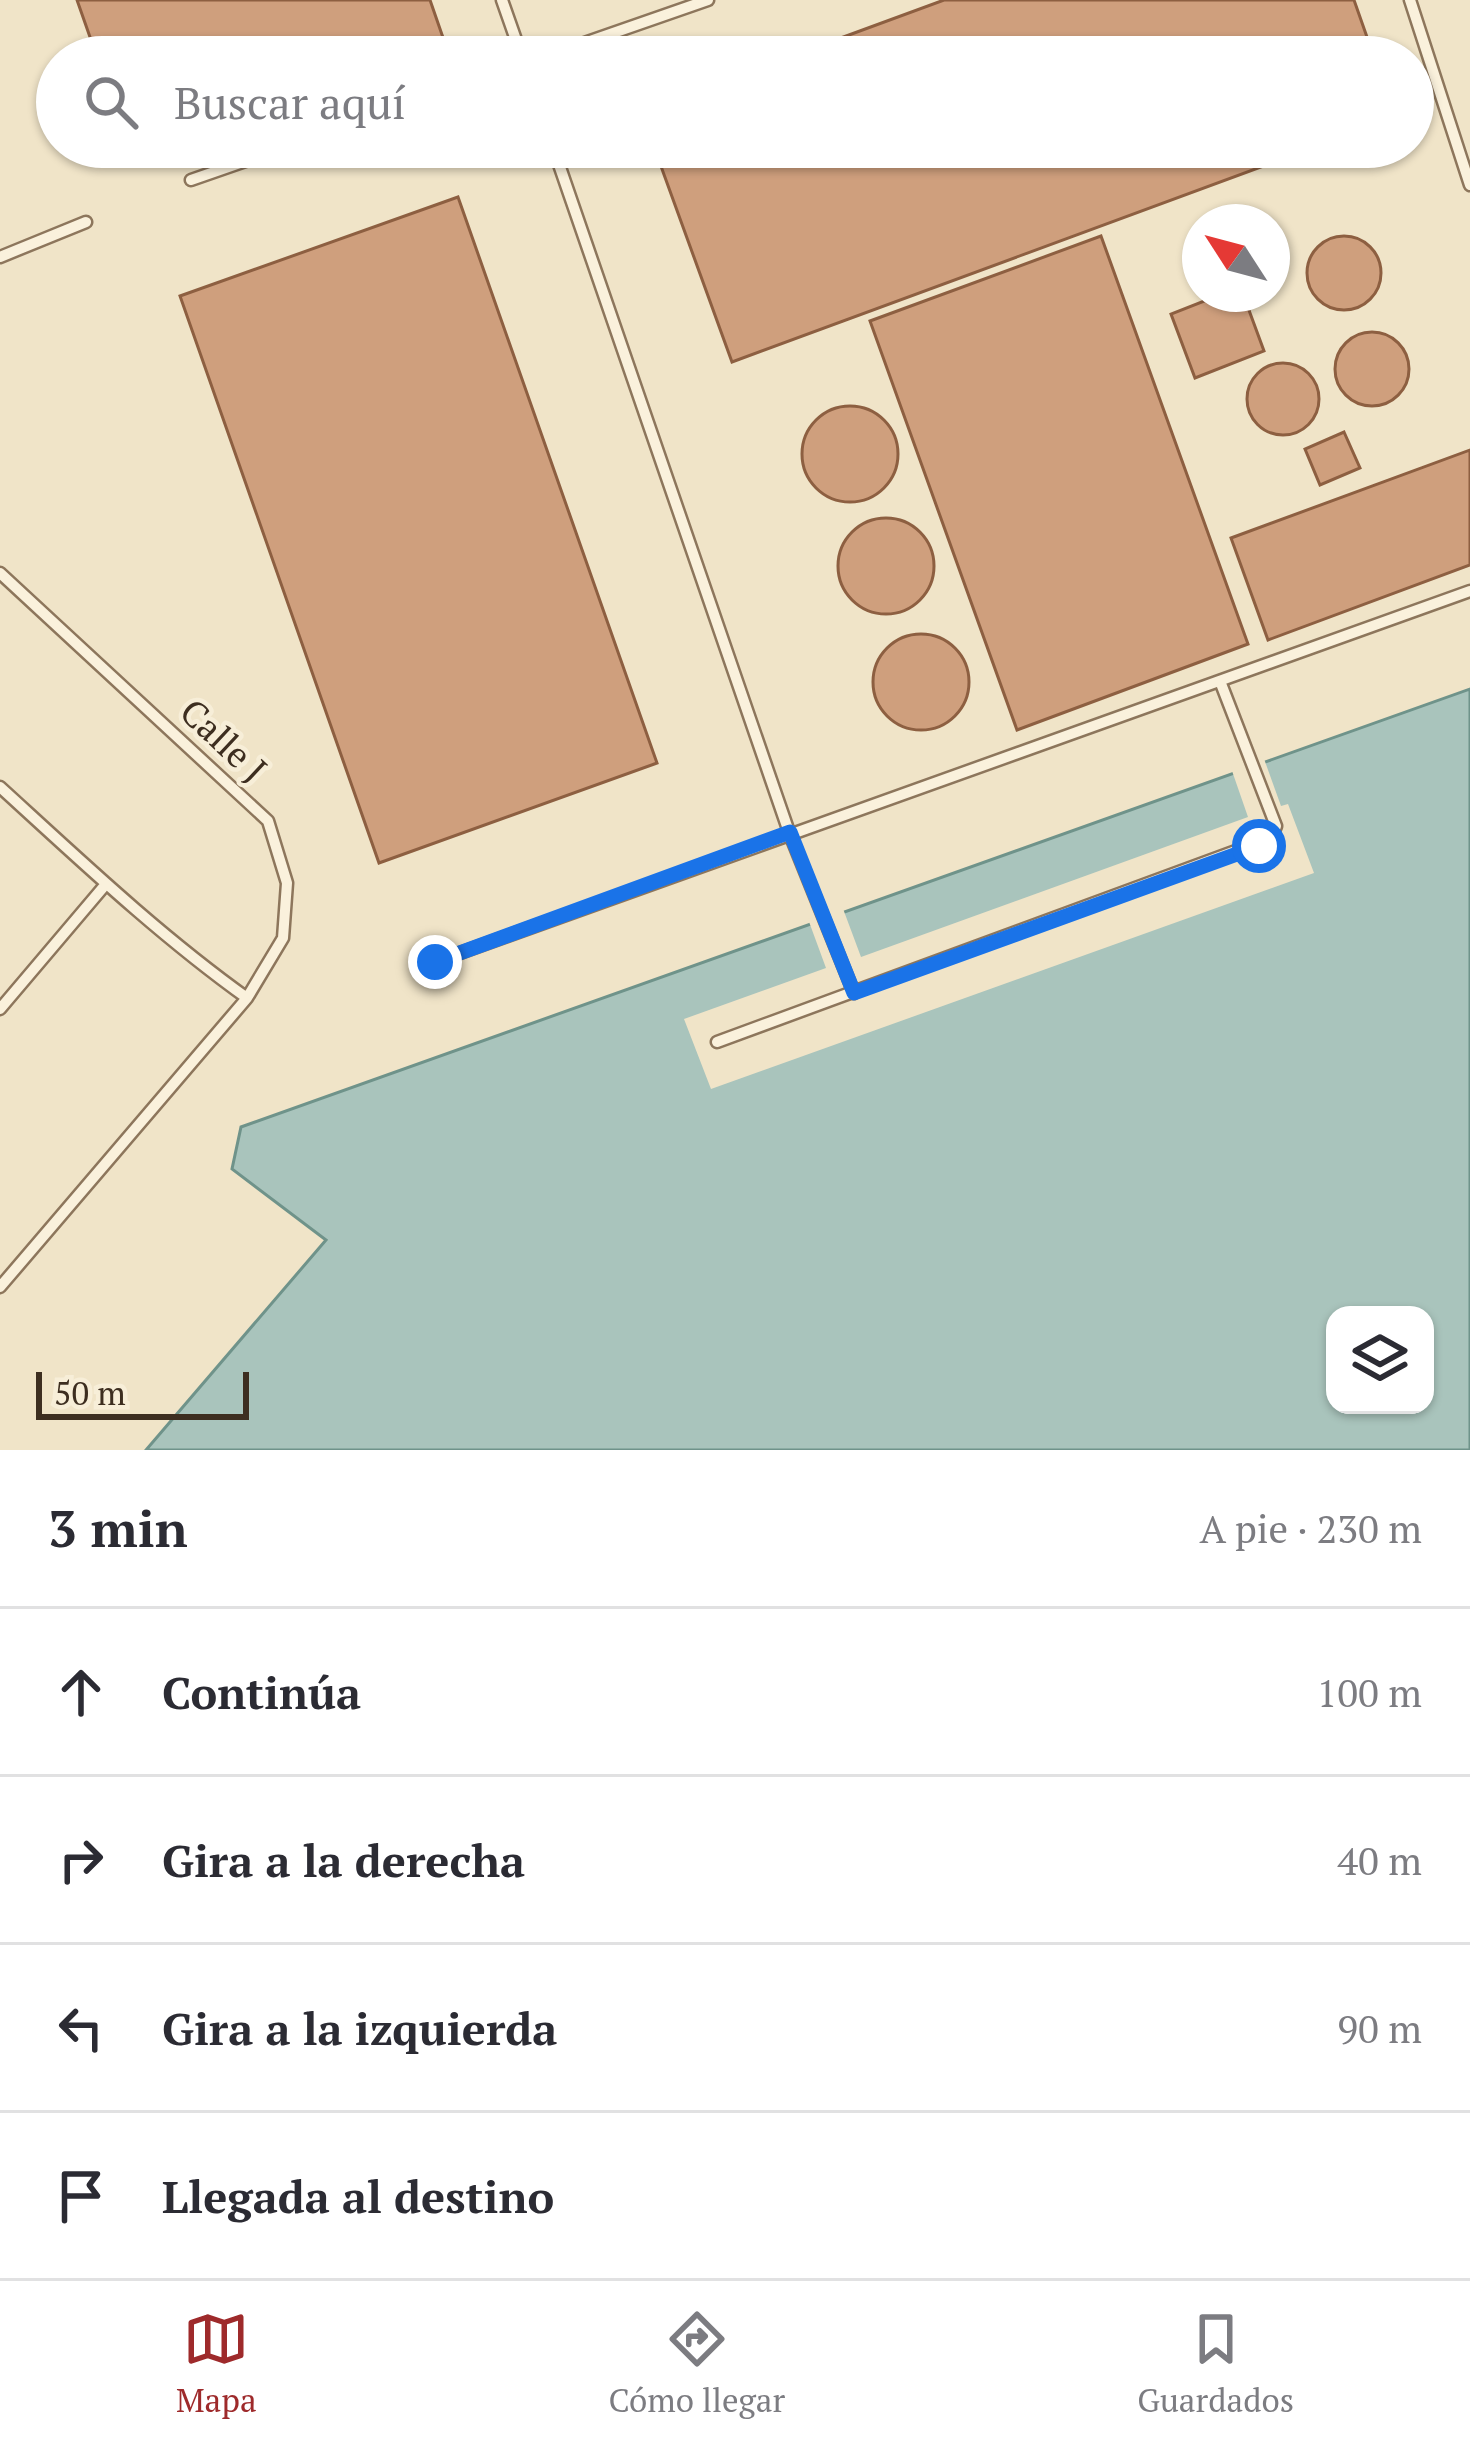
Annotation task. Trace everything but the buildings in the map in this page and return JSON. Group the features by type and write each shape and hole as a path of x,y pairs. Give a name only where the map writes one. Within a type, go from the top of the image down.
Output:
{"lane":[{"path":"502,0 515,36"},
{"path":"604,36 708,0"},
{"path":"1410,0 1422,36"},
{"path":"1434,74 1470,185"},
{"path":"190,180 225,168"},
{"path":"561,168 790,832 854,993"},
{"path":"0,257 86,222"},
{"name":"Calle J","path":"0,573 268,821 287,884 283,938 248,998 0,1287"},
{"path":"435,962 1470,591"},
{"path":"717,1042 1271,838 1276,826 1220,681"},
{"path":"0,787 106,884 248,998"},
{"path":"0,1009 106,884"}],"water":[{"path":"1470,689 1470,1450 146,1450 326,1240 232,1169 241,1127"}],"pier":[{"path":"1263,756 1281,806 1288,804 1314,873 711,1089 684,1019 826,968 808,919 842,906 861,957 1248,817 1231,768"}],"route":[{"path":"435,962 790,832 854,993 1259,846"}]}
